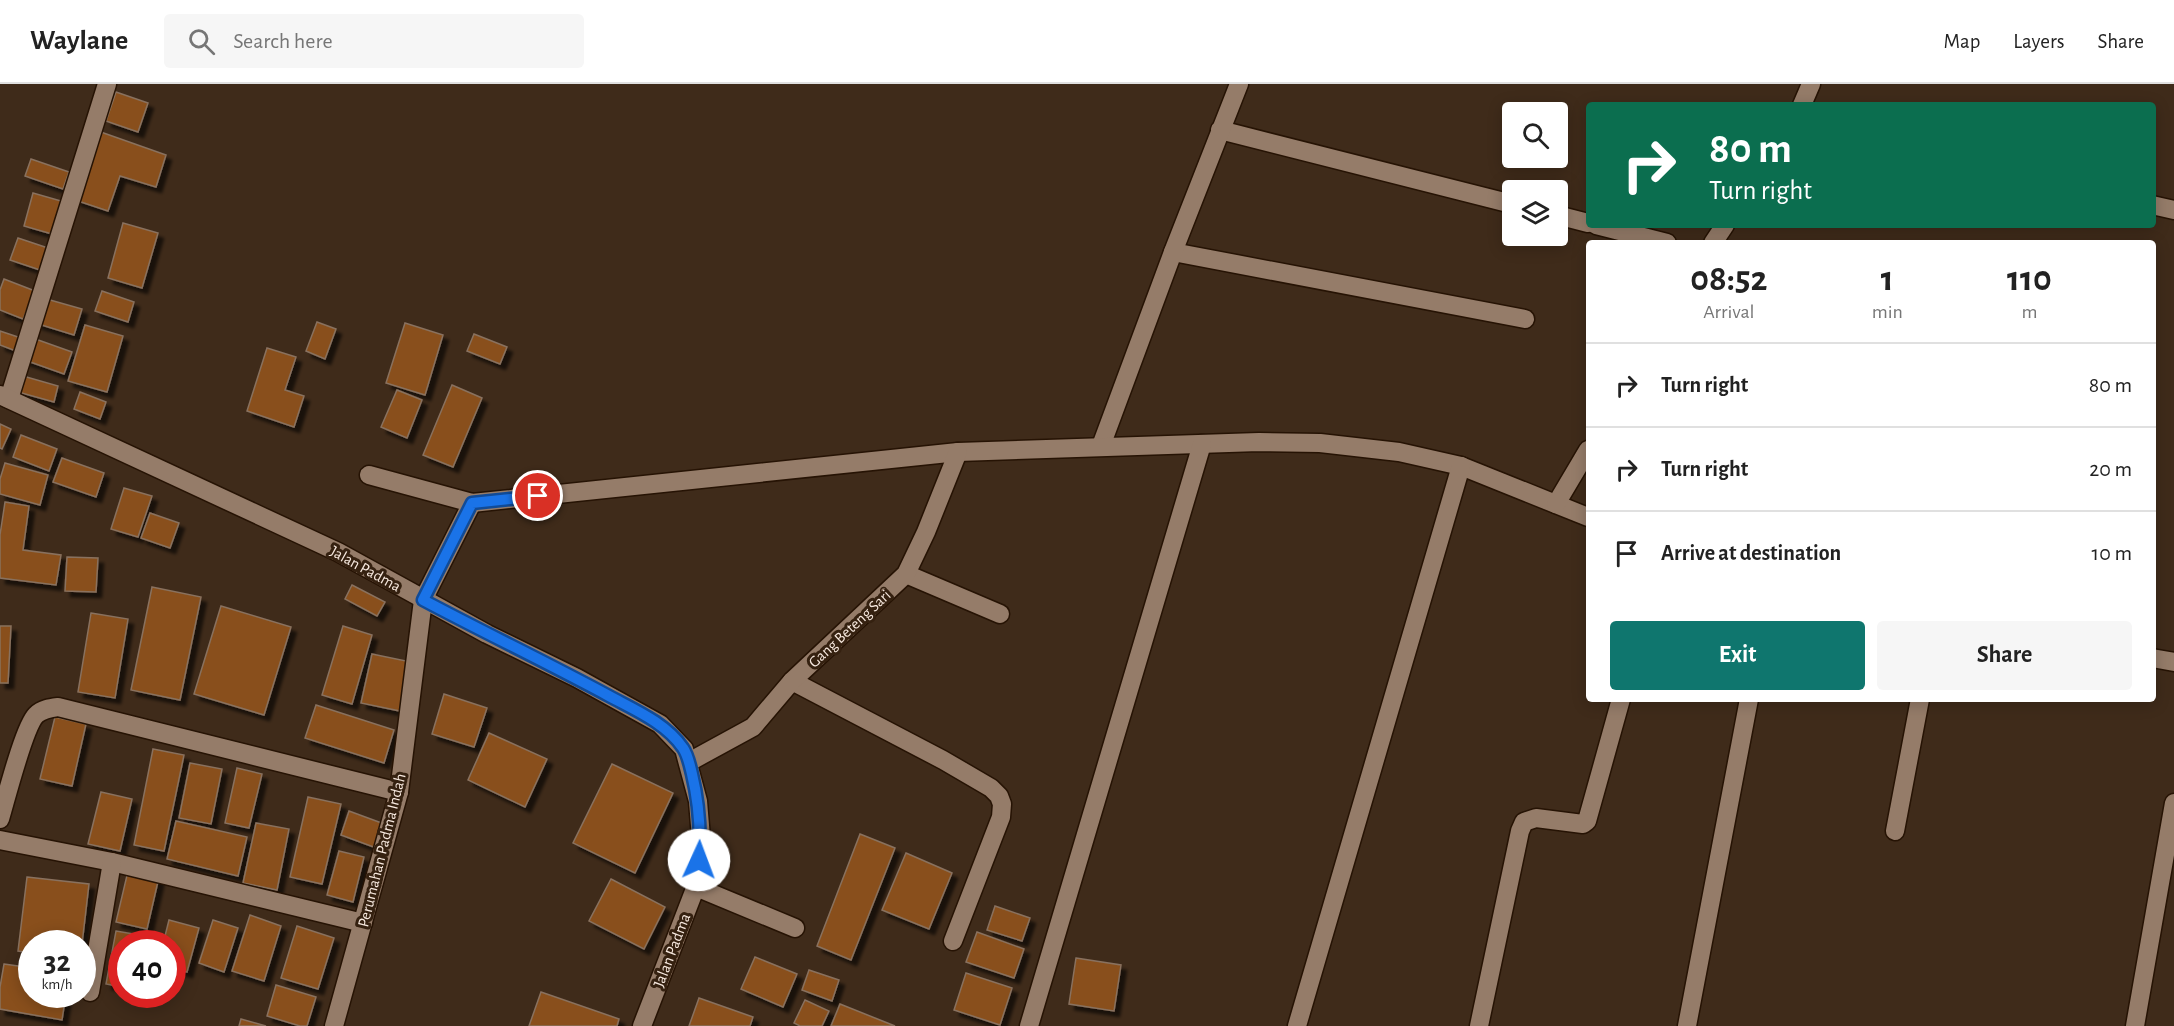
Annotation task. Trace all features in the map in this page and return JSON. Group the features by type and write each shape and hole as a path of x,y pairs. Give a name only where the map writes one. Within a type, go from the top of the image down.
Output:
{"street":[{"path":"4,397 107,84"},
{"path":"1101,446 1173,252 1239,84"},
{"path":"1803,102 1811,84"},
{"path":"1220,130 1502,201"},
{"path":"2156,206 2174,210"},
{"path":"1568,218 1586,222"},
{"path":"1608,228 1655,240"},
{"path":"1173,252 1525,319"},
{"name":"Jalan Padma","path":"4,397 338,552 423,600 577,678 660,724 684,749 689,762 698,801 701,838 696,886 642,1026"},
{"path":"369,475 472,503 958,452 1258,442 1320,443 1399,452 1461,466 1586,516"},
{"path":"1029,1026 1202,444"},
{"name":"Gang Beteng Sari","path":"689,762 753,727 792,681 906,574 926,532 958,452"},
{"path":"1556,504 1586,453"},
{"path":"1297,1026 1461,466"},
{"name":"Perumahan Padma Indah","path":"334,1026 399,792 423,600 472,503"},
{"path":"906,574 1000,614"},
{"path":"2156,659 2174,662"},
{"path":"792,681 943,760 984,783 999,796 1002,804 1001,817 953,941"},
{"path":"1479,1026 1520,831 1524,822 1536,818 1583,824 1587,821 1620,702"},
{"path":"1688,1026 1748,702"},
{"path":"1895,831 1919,702"},
{"path":"0,819 34,717 48,708 58,707 399,792"},
{"path":"2135,1026 2174,803"},
{"path":"0,840 112,862 363,923"},
{"path":"96,957 112,862"},
{"path":"696,886 795,928"}],"building":[{"path":"116,92 148,103 138,132 106,121"},
{"path":"98,131 166,155 156,187 120,176 108,211 75,200"},
{"path":"31,159 69,172 63,189 25,176"},
{"path":"33,193 61,201 52,234 24,226"},
{"path":"123,223 158,233 142,288 108,278"},
{"path":"18,238 48,248 40,270 10,260"},
{"path":"4,279 35,291 23,319 0,310 0,290"},
{"path":"102,291 134,302 128,322 95,311"},
{"path":"43,298 82,309 74,335 35,323"},
{"path":"317,322 336,329 325,359 306,351"},
{"path":"405,323 443,335 425,395 386,383"},
{"path":"85,325 123,336 107,392 68,381"},
{"path":"0,331 21,338 16,351 0,345"},
{"path":"474,334 507,347 500,364 467,351"},
{"path":"27,336 72,352 64,374 19,358"},
{"path":"267,348 296,357 285,390 304,396 294,427 247,411"},
{"path":"23,376 58,386 54,402 18,392"},
{"path":"452,385 482,398 453,467 423,455"},
{"path":"397,390 422,400 407,438 381,427"},
{"path":"80,392 106,402 100,419 74,409"},
{"path":"0,424 11,429 2,449 0,448"},
{"path":"21,435 57,449 49,471 13,457"},
{"path":"62,458 104,473 96,497 53,482"},
{"path":"5,463 48,475 40,505 0,494 0,479"},
{"path":"124,488 152,496 138,537 111,529"},
{"path":"5,502 29,506 23,550 61,555 56,585 0,578 0,535"},
{"path":"150,513 179,523 170,548 141,538"},
{"path":"67,557 98,558 96,592 65,591"},
{"path":"352,585 385,602 377,616 345,599"},
{"path":"152,587 201,597 180,700 131,690"},
{"path":"221,606 291,627 264,715 194,694"},
{"path":"91,613 128,619 115,698 78,692"},
{"path":"0,626 11,626 8,683 0,683"},
{"path":"343,626 372,635 352,704 322,695"},
{"path":"372,654 411,662 400,711 361,703"},
{"path":"444,694 487,708 474,747 432,734"},
{"path":"316,705 394,730 384,763 305,738"},
{"path":"55,717 86,724 72,786 40,779"},
{"path":"489,733 547,759 525,807 468,780"},
{"path":"153,749 184,755 164,851 134,845"},
{"path":"190,763 222,769 211,824 179,818"},
{"path":"612,764 673,793 635,873 573,843"},
{"path":"237,768 262,774 249,828 225,823"},
{"path":"101,792 132,799 120,851 88,844"},
{"path":"308,797 341,804 322,884 290,877"},
{"path":"349,811 387,825 379,849 341,835"},
{"path":"176,821 247,837 238,876 167,859"},
{"path":"256,823 289,829 277,890 243,883"},
{"path":"860,834 895,848 851,960 817,946"},
{"path":"339,851 364,857 353,902 327,895"},
{"path":"906,853 952,873 929,929 882,910"},
{"path":"128,871 159,877 147,929 116,922"},
{"path":"27,877 89,884 84,930 21,930"},
{"path":"611,879 665,907 644,949 589,921"},
{"path":"995,906 1030,918 1022,941 987,930"},
{"path":"250,915 281,926 264,981 232,971"},
{"path":"169,920 199,928 187,972 186,930 166,930"},
{"path":"213,920 238,928 224,972 199,963"},
{"path":"297,926 334,938 318,989 281,978"},
{"path":"977,932 1024,949 1014,978 966,962"},
{"path":"755,957 797,974 783,1007 741,989"},
{"path":"1076,958 1121,965 1114,1011 1069,1004"},
{"path":"4,964 18,966 18,1008 64,1008 62,1020 0,1009 0,987"},
{"path":"809,970 839,980 832,1001 802,990"},
{"path":"966,973 1012,988 1000,1025 954,1010"},
{"path":"276,985 316,997 307,1026 267,1016"},
{"path":"541,992 619,1019 617,1026 529,1026"},
{"path":"699,998 753,1017 750,1026 689,1026"},
{"path":"805,1000 829,1011 822,1026 800,1026 794,1023"},
{"path":"840,1004 895,1026 831,1026"},
{"path":"241,1019 266,1026 239,1026"}],"route":[{"path":"538,496 472,503 423,600 577,678 660,724 684,749 689,762 698,801 701,838 699,860"}]}
